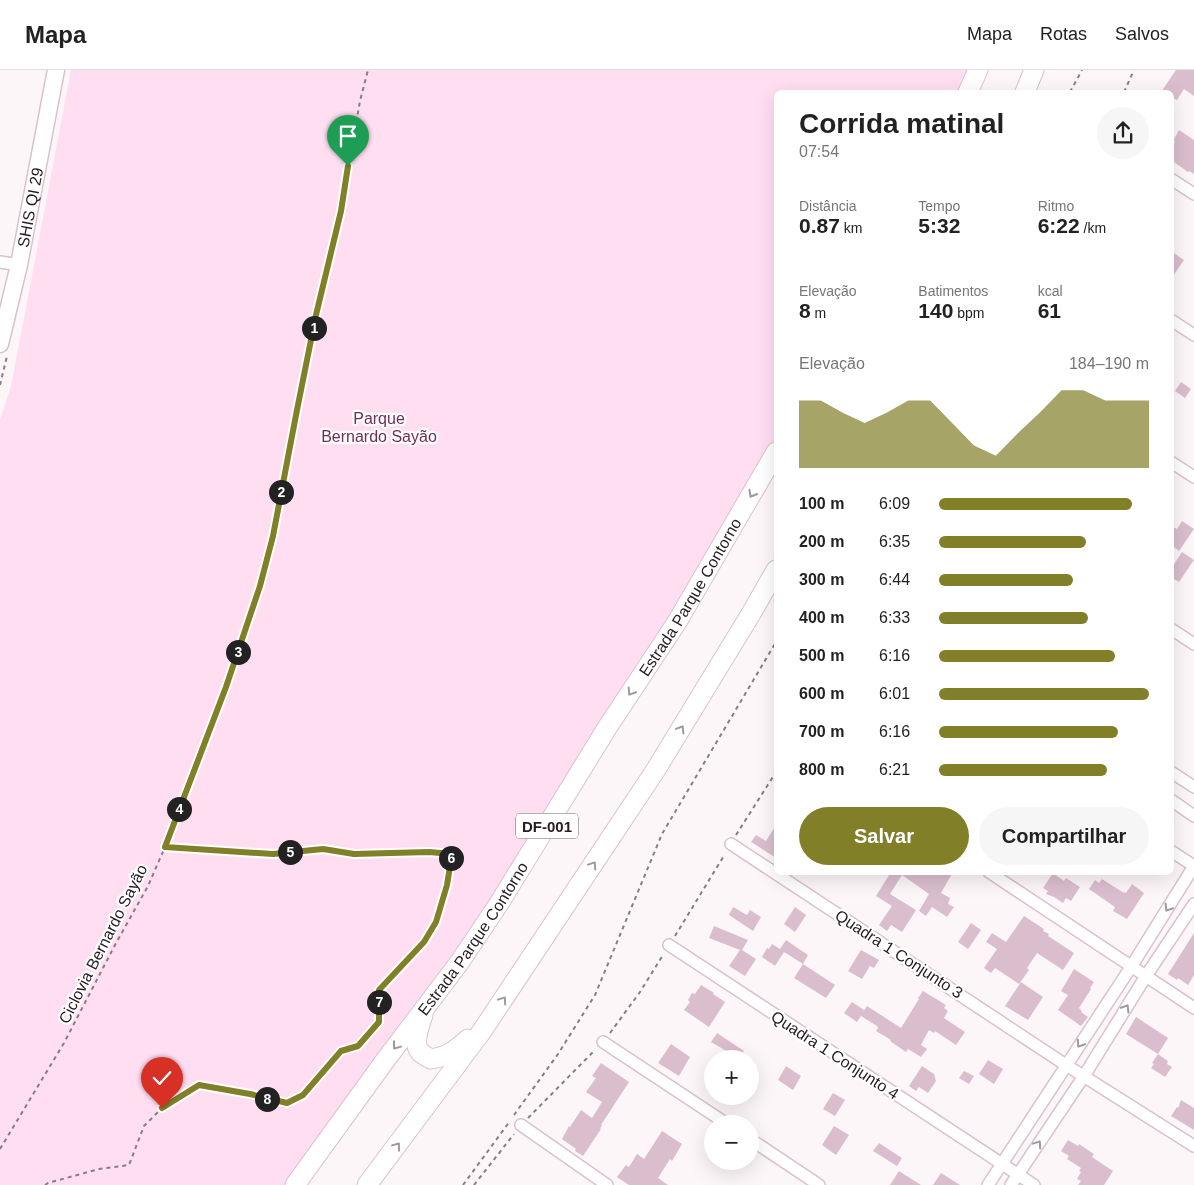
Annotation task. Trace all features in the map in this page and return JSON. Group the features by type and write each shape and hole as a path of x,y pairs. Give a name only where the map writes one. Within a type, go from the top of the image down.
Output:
{"main road":[{"path":"969,90 978,70"},
{"path":"1025,90 1034,70"},
{"name":"Estrada Parque Contorno","path":"295,1185 378,1070 459,963 498,905 607,728 677,622 774,455"},
{"path":"368,1185 482,1031 655,771 774,574"},
{"path":"427,1004 418,1028 417,1040 421,1053 431,1060 445,1056 482,1031"}],"street":[{"name":"SHIS QI 29","path":"0,344 18,265 56,70"},
{"path":"1174,181 1194,194"},
{"path":"0,262 18,265"},
{"path":"1174,322 1194,335"},
{"path":"1174,464 1194,477"},
{"path":"1174,631 1194,644"},
{"path":"1174,774 1194,787"},
{"path":"1174,802 1194,816"},
{"name":"Quadra 1 Conjunto 3","path":"731,844 774,872"},
{"path":"988,1185 1131,967 1194,866 1174,853"},
{"name":"Quadra 1 Conjunto 3","path":"778,875 1066,1065 1194,1146"},
{"path":"993,875 1194,1008"},
{"path":"1011,1185 1084,1076 1146,976 1194,904"},
{"name":"Quadra 1 Conjunto 4","path":"669,946 1034,1185"},
{"path":"603,1042 713,1115"},
{"path":"521,1126 607,1185"},
{"path":"759,1145 819,1185"}],"path":[{"name":"Ciclovia Bernardo Sayão","path":"0,1149 64,1043 148,886 165,847 226,687 260,586 273,536 316,315 341,211 360,101 368,70"},
{"path":"1071,90 1082,70"},
{"path":"1125,90 1134,70"},
{"path":"464,1185 558,1054 595,994 662,834 774,645"},
{"path":"474,1185 521,1126 603,1042 640,992 774,775"},
{"path":"45,1185 99,1169 129,1165 144,1126 162,1108 199,1085 287,1103 303,1095 341,1051 358,1046 379,1022 379,990 424,942 436,922 447,885 452,854 429,852 354,854 323,849 273,854 165,847"}],"green space":[{"name":"Parque Bernardo Sayão","path":"71,70 975,70 965,90 774,90 774,462 524,863 297,1185 0,1185 0,420 11,386"}],"building":[{"path":"1176,70 1194,70 1194,96 1184,89 1177,100 1174,98 1174,90 1162,90"},
{"path":"1179,130 1194,140 1194,174 1174,162 1174,139"},
{"path":"1174,253 1184,260 1174,275"},
{"path":"1181,382 1191,389 1185,398 1175,391"},
{"path":"1182,521 1194,529 1179,551 1174,547 1174,528 1177,529"},
{"path":"1182,552 1194,560 1179,582 1174,579 1174,564"},
{"path":"774,828 774,857 751,842 756,835 766,841"},
{"path":"889,875 902,875 890,894 916,910 902,932 891,925 887,931 879,925 892,906 876,896"},
{"path":"902,875 951,875 941,893 950,898 948,904 954,907 947,917 932,907 926,916 919,911 929,894"},
{"path":"1052,875 1056,875 1064,881 1066,878 1080,887 1071,901 1066,898 1063,903 1046,894 1048,891 1043,888"},
{"path":"1102,879 1124,893 1132,884 1144,893 1127,919 1113,911 1115,907 1089,889 1095,880 1099,883"},
{"path":"733,907 747,915 750,910 761,917 753,931 729,915"},
{"path":"795,907 806,915 795,932 784,924"},
{"path":"1024,916 1044,929 1043,931 1049,934 1048,936 1074,953 1063,970 1037,953 1027,968 1029,970 1019,984 995,968 991,973 984,968 997,949 986,942 992,933 1006,942"},
{"path":"971,923 981,930 968,949 958,942"},
{"path":"714,926 748,940 742,950 756,959 745,976 729,966 740,950 709,938"},
{"path":"1194,933 1194,975 1188,985 1168,974"},
{"path":"786,940 808,955 803,964 784,952 775,966 762,957 767,948 769,949 772,944 780,949"},
{"path":"861,950 879,960 874,968 870,966 862,979 848,971"},
{"path":"803,964 835,985 826,998 794,978"},
{"path":"1074,969 1094,982 1079,1008 1088,1017 1081,1026 1058,1010 1068,995 1061,991"},
{"path":"1021,982 1043,997 1028,1020 1005,1006"},
{"path":"701,985 725,1002 709,1027 684,1010 690,1002 688,1000 692,993 695,994"},
{"path":"923,991 946,1005 944,1008 948,1011 944,1018 965,1032 956,1045 935,1031 934,1033 929,1030 921,1045 927,1049 921,1057 908,1049 906,1052 876,1031 877,1026 861,1016 857,1022 844,1013 852,1002 864,1010 863,1012 867,1006 901,1028"},
{"path":"1136,1017 1168,1038 1158,1054 1126,1034"},
{"path":"717,1033 742,1050 725,1050 711,1042"},
{"path":"671,1044 690,1057 679,1076 658,1063"},
{"path":"1158,1054 1168,1061 1167,1064 1172,1067 1165,1077 1151,1068"},
{"path":"988,1060 1003,1069 994,1084 979,1074"},
{"path":"601,1063 629,1082 583,1156 562,1139 581,1110 592,1118 602,1102 586,1092 596,1078 592,1076"},
{"path":"786,1066 801,1076 793,1090 778,1080"},
{"path":"922,1066 934,1074 936,1081 928,1093 919,1087 916,1091 909,1086"},
{"path":"964,1071 974,1076 969,1084 959,1078"},
{"path":"833,1093 845,1100 835,1116 823,1109"},
{"path":"1181,1100 1194,1108 1194,1130 1171,1116 1178,1108"},
{"path":"834,1126 849,1135 836,1155 822,1145"},
{"path":"662,1131 682,1144 672,1161 670,1159 658,1178 668,1185 629,1185 617,1177 626,1165 629,1167 637,1154 644,1159"},
{"path":"1068,1140 1078,1146 1079,1144 1094,1154 1092,1157 1113,1171 1104,1185 1078,1185 1081,1181 1077,1179 1081,1168 1067,1159 1069,1156 1061,1151"},
{"path":"879,1143 902,1158 897,1166 873,1151"},
{"path":"899,1171 921,1185 890,1185"},
{"path":"941,1173 960,1185 933,1185"}],"route":[{"path":"162,1108 199,1085 287,1103 303,1095 341,1051 358,1046 379,1022 379,990 424,942 436,922 447,885 452,854 429,852 354,854 323,849 273,854 165,847 226,687 260,586 273,536 316,315 341,211 348,166"}]}
